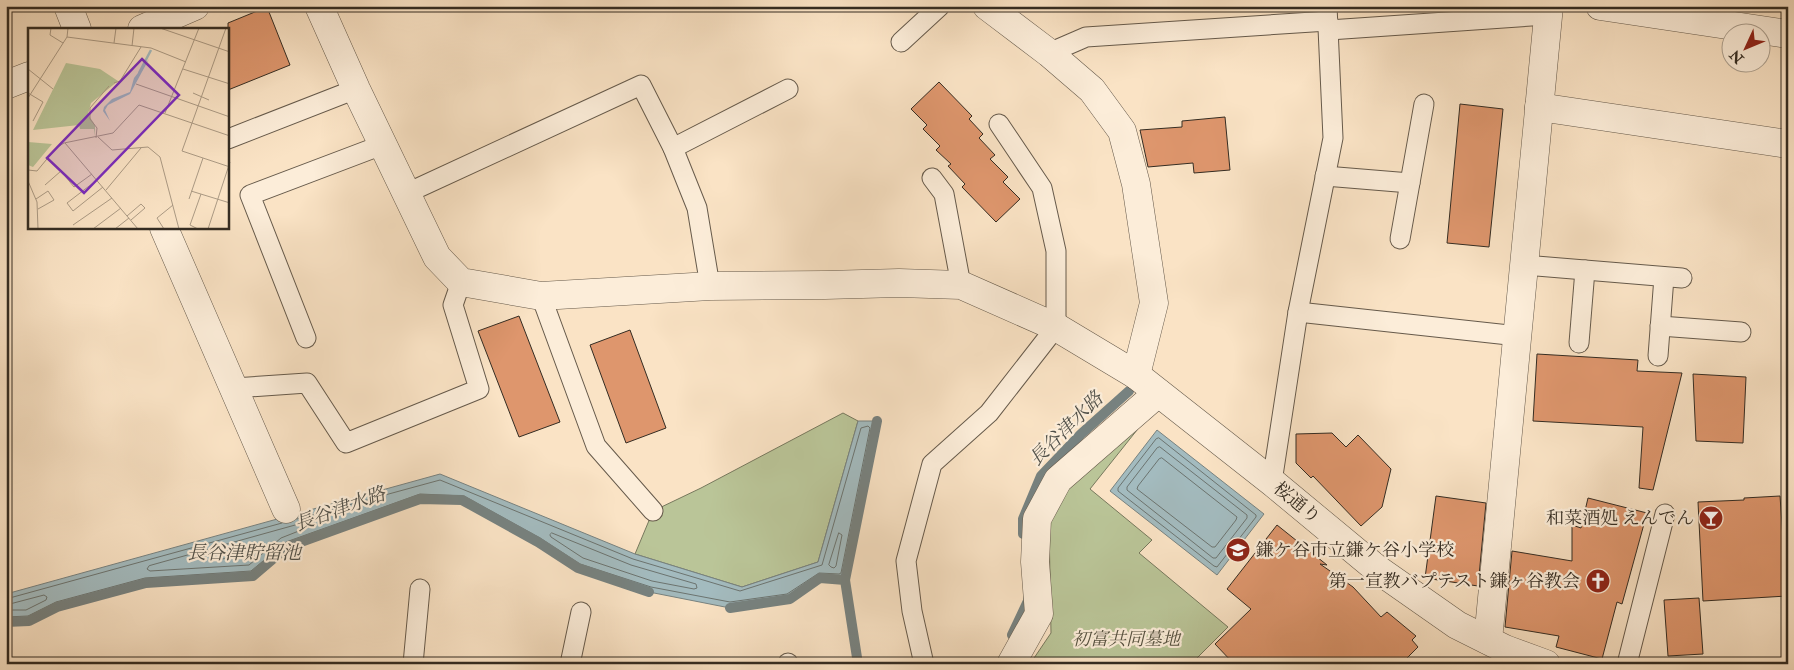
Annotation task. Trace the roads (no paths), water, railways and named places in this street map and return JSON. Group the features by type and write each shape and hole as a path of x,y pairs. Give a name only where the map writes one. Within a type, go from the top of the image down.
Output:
{"street":[{"path":"68,6 77,28"},
{"path":"144,28 195,6"},
{"path":"318,6 405,194 437,257 461,282 541,296 710,286 899,283 961,286"},
{"path":"987,6 1049,53 1092,90 1122,131 1136,184 1154,302 1136,375"},
{"path":"1600,6 1788,34"},
{"path":"1488,640 1548,11"},
{"path":"6,85 28,76"},
{"path":"1539,107 1788,144"},
{"path":"164,229 286,509"},
{"name":"桜通り","path":"961,286 1056,327 1136,375 1272,482 1377,569 1457,624 1505,649 1546,664"},
{"path":"1010,664 1038,614 1035,562 1037,519 1058,480 1158,393"}],"lane":[{"path":"901,42 940,6"},
{"path":"1049,53 1086,37 1328,19 1548,11"},
{"path":"1272,482 1298,312 1333,138 1328,19"},
{"path":"405,194 641,86 673,148 698,208 710,286"},
{"path":"229,139 356,89"},
{"path":"673,148 788,89"},
{"path":"1400,239 1424,104"},
{"path":"924,664 912,611 906,561 932,464 989,413 1056,327 1056,251 1042,188 999,124"},
{"path":"306,338 250,195 382,145"},
{"path":"1325,176 1410,183"},
{"path":"932,178 944,194 961,286"},
{"path":"1524,265 1673,278 1660,326 1658,356"},
{"path":"1579,344 1585,270"},
{"path":"234,388 307,383 346,443 479,389 453,305 461,282"},
{"path":"541,296 596,446 653,511"},
{"path":"1298,312 1518,336"},
{"path":"1660,326 1741,332"},
{"path":"1627,664 1665,514"},
{"path":"413,664 420,589"},
{"path":"570,664 581,612"}],"water":[{"name":"長谷津貯留池","path":"858,421 877,421 845,580 820,578 790,599 730,608 649,592 578,568 538,542 462,500 420,499 287,547 253,576 146,583 57,607 29,621 6,622 6,594 440,474 635,554 742,587 818,562"},
{"path":"1157,430 1264,514 1217,575 1110,491"}],"waterway":[{"name":"長谷津水路","path":"1023,534 1023,519 1041,476 1081,434 1129,391"},
{"path":"845,580 877,421"},
{"name":"長谷津水路","path":"6,622 29,621 57,607 146,583 253,576 287,547 420,499 462,500 538,542 578,568 649,592"},
{"name":"長谷津水路","path":"730,608 790,599 820,578 845,580 858,664"},
{"name":"長谷津水路","path":"1012,635 1028,601 1028,596"}],"place":[{"name":"和菜酒処 えんでん","path":"1711,518"},
{"name":"鎌ケ谷市立鎌ケ谷小学校","path":"1238,550"},
{"name":"第一宣教バプテスト鎌ヶ谷教会","path":"1598,581"}],"park label":[{"name":"初富共同墓地","path":"1126,639"}]}
